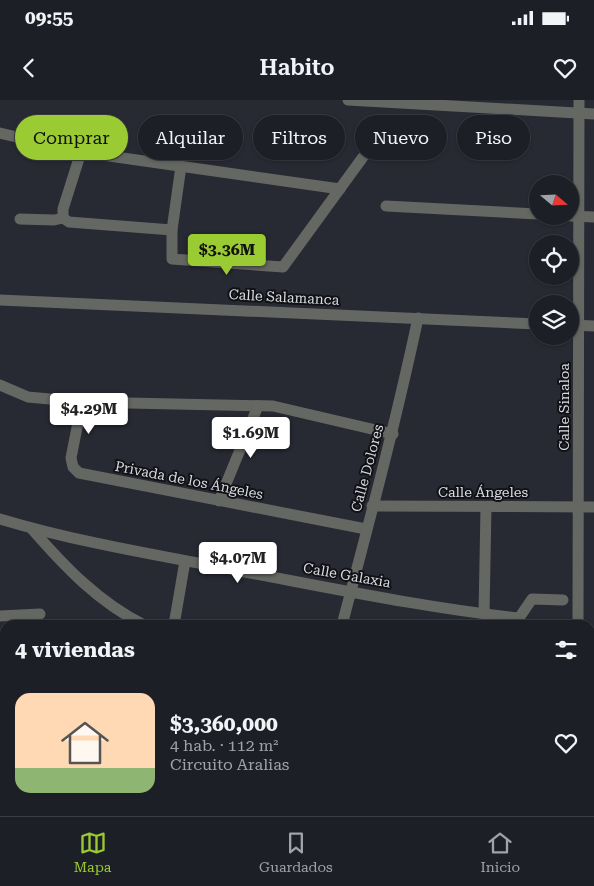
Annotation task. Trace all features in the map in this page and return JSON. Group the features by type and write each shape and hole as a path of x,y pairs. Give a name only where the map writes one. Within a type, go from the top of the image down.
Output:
{"street":[{"path":"348,100 594,114"},
{"name":"Calle Sinaloa","path":"576,175 579,100"},
{"path":"0,133 15,137"},
{"path":"128,159 340,189"},
{"path":"63,218 62,209 78,160"},
{"path":"181,166 172,230 172,258 283,267 361,160"},
{"path":"386,206 529,214"},
{"path":"579,216 594,217"},
{"path":"20,219 54,220 63,218 70,222 172,230"},
{"name":"Calle Sinaloa","path":"574,225 574,295"},
{"name":"Calle Salamanca","path":"0,300 529,324"},
{"name":"Calle Dolores","path":"343,620 372,506 393,434 418,318"},
{"path":"579,325 594,326"},
{"name":"Calle Sinaloa","path":"574,345 578,620"},
{"path":"0,385 28,397 82,402 272,406 393,434"},
{"name":"Privada de los Ángeles","path":"82,402 71,458 73,467 79,474 366,529"},
{"path":"219,502 258,406"},
{"name":"Calle Ángeles","path":"372,506 594,507"},
{"path":"484,614 486,507"},
{"name":"Calle Galaxia","path":"0,520 186,561 351,592 484,614 519,618 532,600 563,600"},
{"path":"31,528 73,576 133,620"},
{"path":"175,620 186,561"},
{"path":"0,616 40,614"}]}
